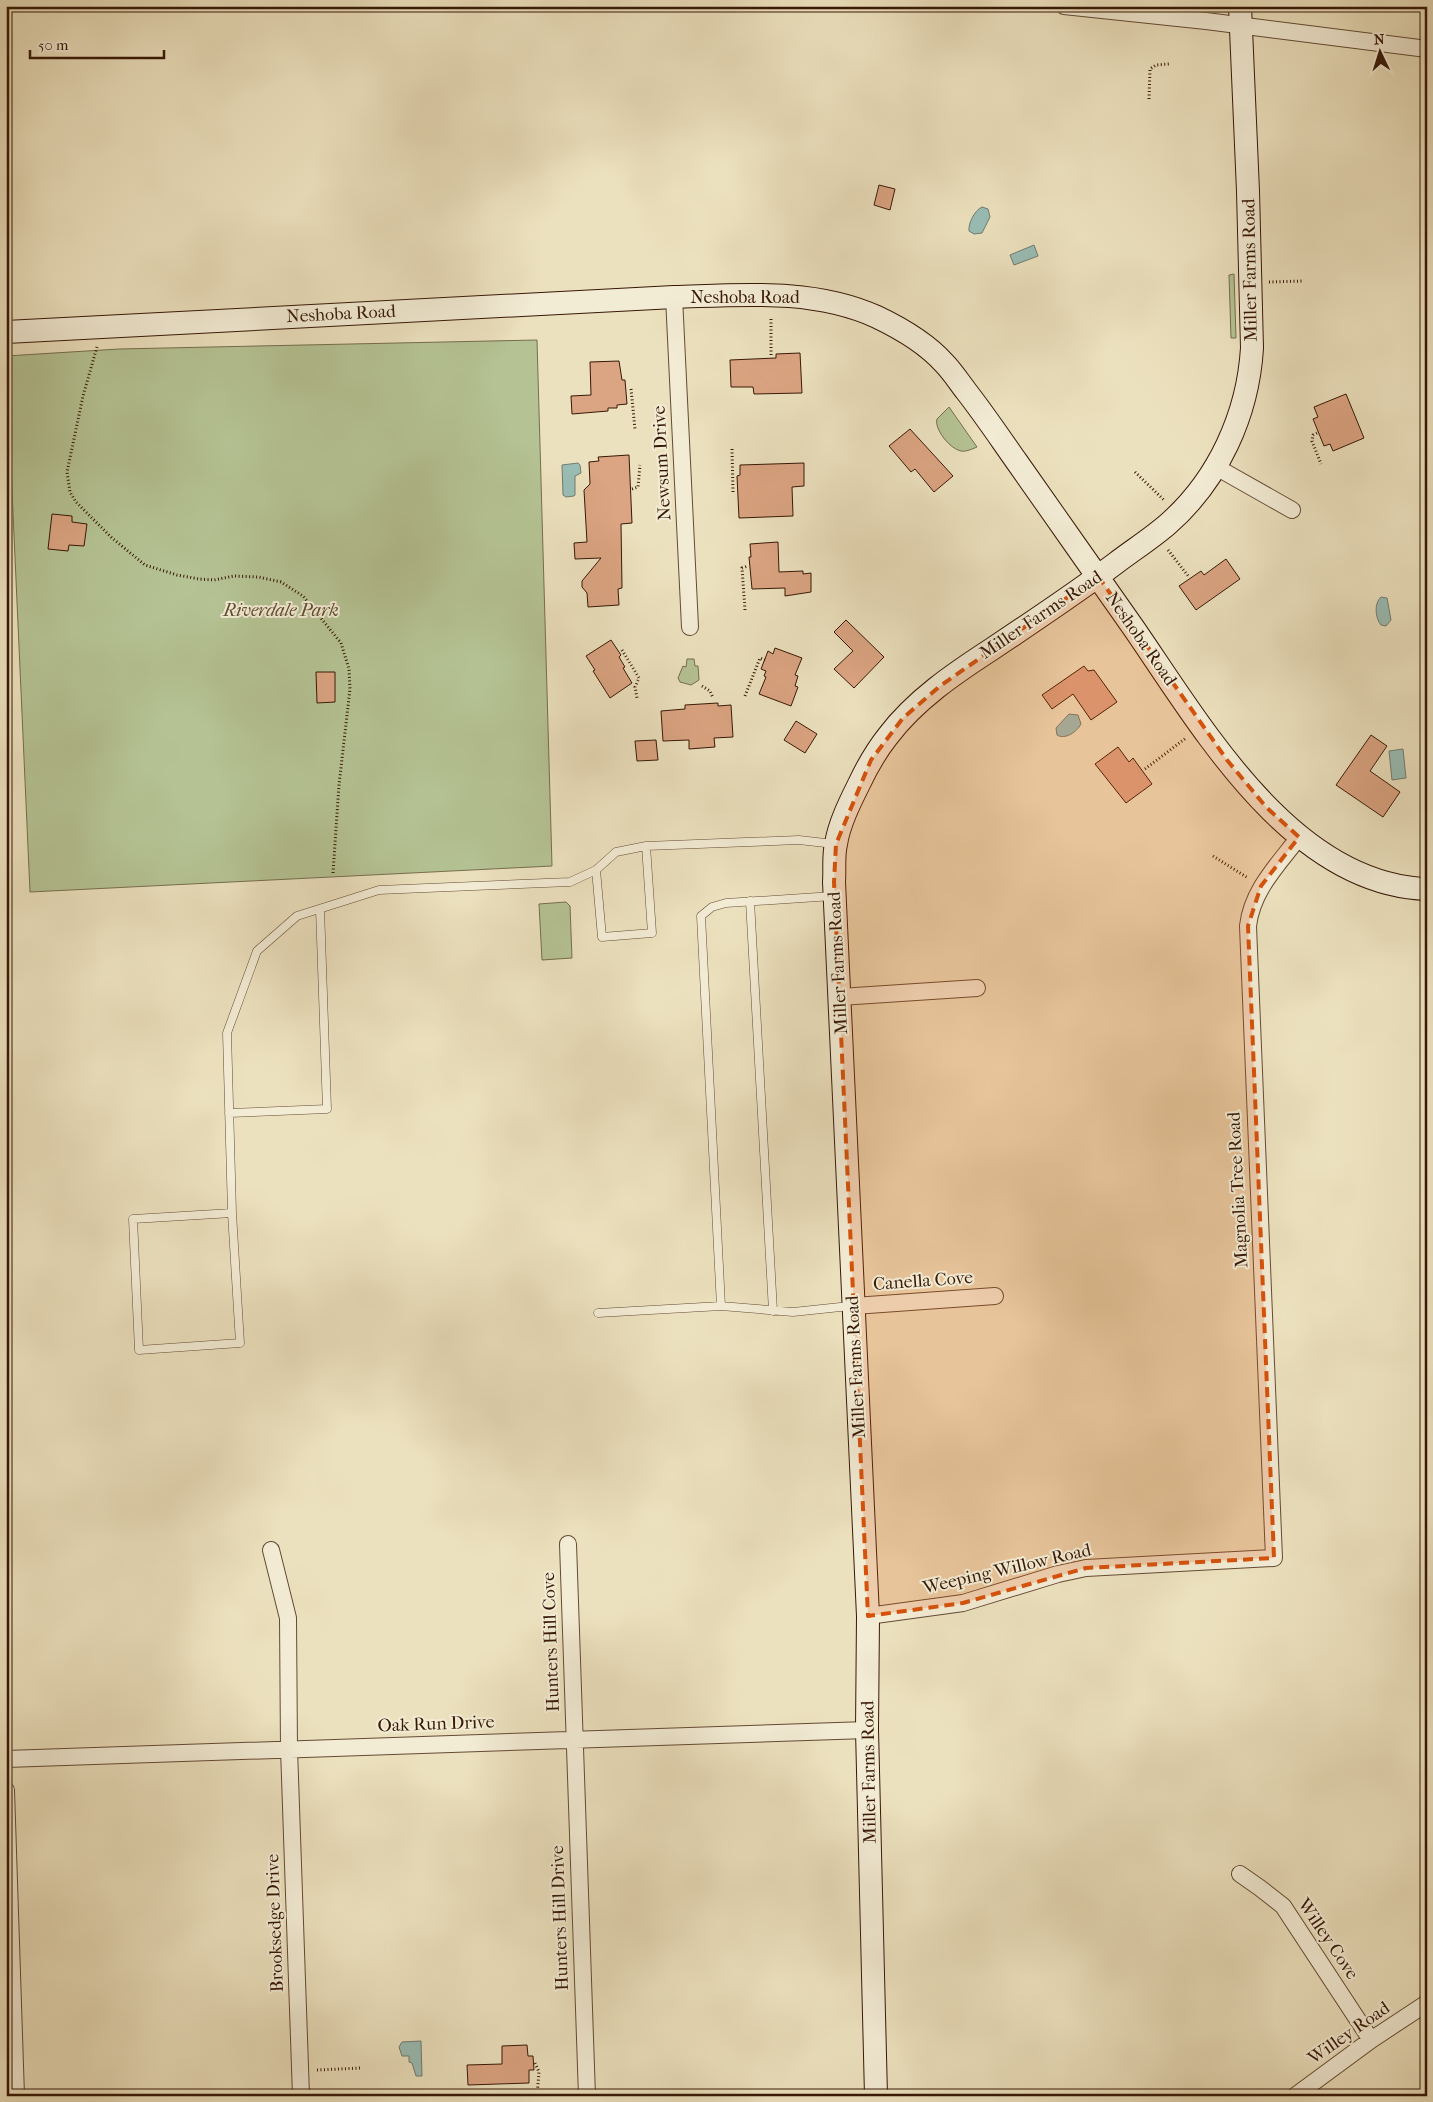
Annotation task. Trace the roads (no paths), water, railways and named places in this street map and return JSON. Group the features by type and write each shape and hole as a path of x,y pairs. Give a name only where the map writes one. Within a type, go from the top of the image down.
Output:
{"street":[{"path":"1064,6 1241,16 1427,49"},
{"name":"Miller Farms Road","path":"876,2096 867,1730 868,1616 835,896 836,844 853,796 871,760 903,718 966,666 1098,576 1168,524 1194,496 1216,467 1226,448 1242,409 1250,370 1250,283 1241,16"},
{"name":"Neshoba Road","path":"6,332 674,297 777,295 826,301 848,306 876,316 918,341 944,362 1227,760 1266,807 1300,837 1341,864 1377,882 1394,887 1427,889"},
{"name":"Newsum Drive","path":"674,297 690,627"},
{"path":"1216,467 1292,510"},
{"name":"Magnolia Tree Road","path":"1274,1558 1248,926 1253,901 1261,886 1300,837"},
{"path":"840,997 978,988"},
{"name":"Canella Cove","path":"854,1306 995,1296"},
{"name":"Hunters Hill Cove","path":"568,1544 574,1739"},
{"name":"Brooksedge Drive","path":"271,1550 288,1618 289,1749 301,2096"},
{"name":"Weeping Willow Road","path":"868,1616 962,1603 1058,1574 1086,1568 1274,1558"},
{"name":"Oak Run Drive","path":"6,1758 867,1730"},
{"name":"Hunters Hill Drive","path":"574,1739 587,2096"},
{"path":"6,1790 16,2096"},
{"name":"Willey Cove","path":"1240,1874 1283,1906 1371,2040"},
{"name":"Willey Road","path":"1295,2096 1371,2040 1427,2003"}],"lane":[{"path":"232,1213 133,1219 139,1350 240,1343 232,1213 227,1033 257,951 297,916 379,890 570,882 596,870 616,852 646,846 799,840 836,844"},
{"path":"596,870 602,937 652,933 646,846"},
{"path":"721,1306 702,916 712,907 726,903 835,896"},
{"path":"750,901 773,1311"},
{"path":"229,1113 327,1109 320,909"},
{"path":"598,1313 721,1306 793,1312 854,1306"}],"water":[{"path":"982,207 988,209 990,217 982,233 974,234 969,231 970,224 975,214"},
{"path":"1034,245 1038,256 1014,265 1010,255"},
{"path":"578,463 581,473 575,476 575,495 566,497 563,495 562,465"},
{"path":"1381,597 1387,598 1391,620 1386,626 1381,625 1377,615 1376,607"},
{"path":"1069,714 1078,715 1081,724 1077,730 1064,737 1057,735 1056,728"},
{"path":"1403,749 1406,778 1392,780 1389,751"},
{"path":"421,2041 422,2076 416,2076 412,2063 409,2062 409,2056 402,2056 399,2047 402,2042"}],"park label":[{"name":"Riverdale Park","path":"281,610"}]}
